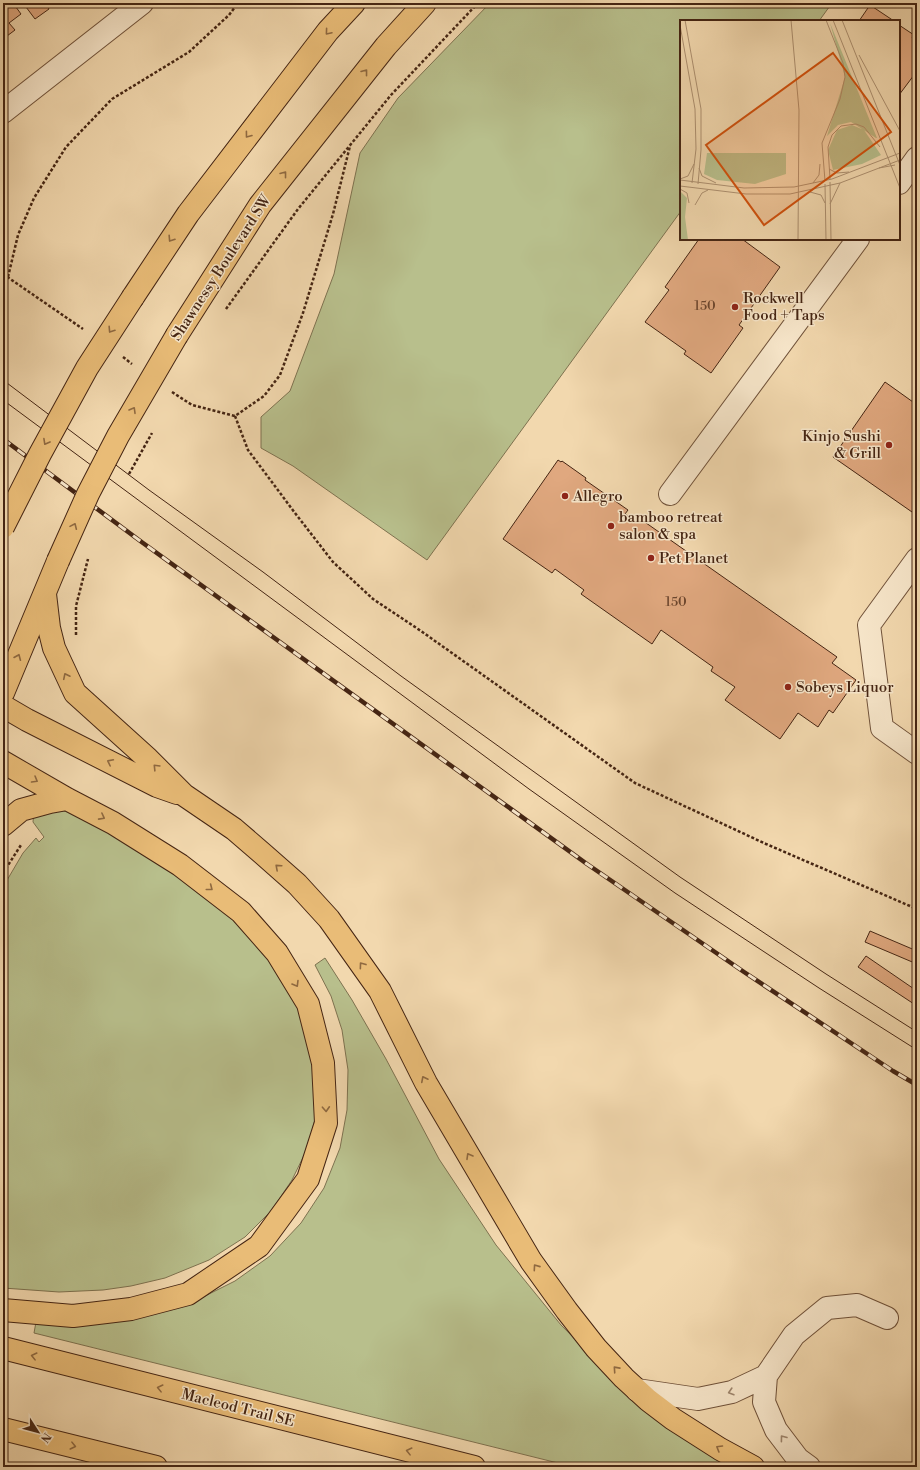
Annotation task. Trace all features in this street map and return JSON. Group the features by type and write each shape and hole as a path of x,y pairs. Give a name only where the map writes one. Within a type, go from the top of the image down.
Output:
{"main road":[{"path":"3,527 40,454 87,368 188,214 328,31 354,3"},
{"name":"Shawnessy Boulevard SW","path":"3,693 88,494 118,436 177,334 260,205 386,46 425,3"},
{"path":"45,594 48,628 54,648 75,693 148,758 184,795 234,829 297,884 329,919 380,991 426,1083 531,1261 596,1348 637,1390 673,1419 720,1449 753,1467"},
{"path":"3,706 27,720 157,786 184,795"},
{"path":"3,762 67,799 113,823 180,864 241,912 277,953 308,1004 323,1063 326,1123 308,1179 259,1246 188,1294 131,1309 73,1316 3,1310"},
{"path":"3,825 21,810 67,799"},
{"name":"Macleod Trail SE","path":"3,1348 474,1467"},
{"path":"3,1429 156,1467"},
{"path":"3,1432 35,1437"}],"street":[{"path":"3,112 142,3"},
{"path":"900,182 917,158"},
{"path":"670,494 857,240"},
{"path":"917,559 869,625 882,728 917,753"},
{"path":"809,1467 798,1459 776,1430 764,1402 766,1376 794,1335 828,1308 857,1305 887,1318"},
{"path":"637,1390 698,1399 732,1392 766,1376"}],"path":[{"path":"8,276 18,235 34,198 66,147 112,99 189,52 229,15 238,3"},
{"path":"222,315 298,209 391,95 478,3"},
{"path":"171,398 174,392"},
{"path":"235,416 248,450 295,513 333,562 373,599 421,631 635,783 760,841 917,909"},
{"path":"128,476 153,431"},
{"path":"76,635 76,606 90,552"},
{"path":"3,873 23,840"}],"green space":[{"path":"490,3 832,3 820,20 680,20 680,212 427,560 293,466 261,448 261,417 290,391 334,274 360,153 398,98"},
{"path":"76,809 215,898 265,946 293,989 317,1074 315,1119 308,1147 292,1180 271,1211 245,1237 209,1260 165,1278 131,1286 103,1290 59,1292 3,1288 3,887 23,853 36,838 39,842 44,837 33,822 34,811"},
{"path":"325,958 352,1000 386,1059 439,1159 496,1245 561,1325 620,1385 737,1467 574,1467 34,1333 36,1322 197,1300 235,1281 270,1256 301,1223 324,1188 340,1148 347,1110 348,1070 342,1030 331,996 315,965"}],"building":[{"path":"3,3 13,3 21,14 9,23 15,30 3,39"},
{"path":"23,3 48,3 46,4 49,9 35,19"},
{"path":"870,5 892,20 860,20"},
{"path":"900,26 914,35 912,38 917,42 917,71 900,94"},
{"path":"698,240 743,240 780,267 739,325 743,328 711,373 684,354 686,351 645,322 669,290 665,287"},
{"path":"885,382 913,402 917,396 917,505 912,512 833,457"},
{"path":"558,460 561,462 562,461 586,478 585,480 628,510 625,514 635,521 639,518 837,657 832,663 856,680 833,713 829,710 818,727 798,713 780,739 725,700 735,687 711,671 713,667 661,630 652,644 581,594 584,590 555,569 552,573 503,539"},
{"path":"870,931 917,951 917,964 865,942"},
{"path":"866,956 917,991 917,1006 858,967"}],"tram line":[{"path":"3,380 401,676 680,877 826,974 917,1032"},
{"path":"3,400 529,789 675,893 819,988 917,1050"}],"railway":[{"path":"3,439 143,543 587,864 744,972 893,1071 917,1085"}],"place":[{"name":"Rockwell Food + Taps","path":"735,307"},
{"name":"Kinjo Sushi & Grill","path":"889,445"},
{"name":"Allegro","path":"565,496"},
{"name":"bamboo retreat salon & spa","path":"611,526"},
{"name":"Pet Planet","path":"651,558"},
{"name":"Sobeys Liquor","path":"788,687"}]}
